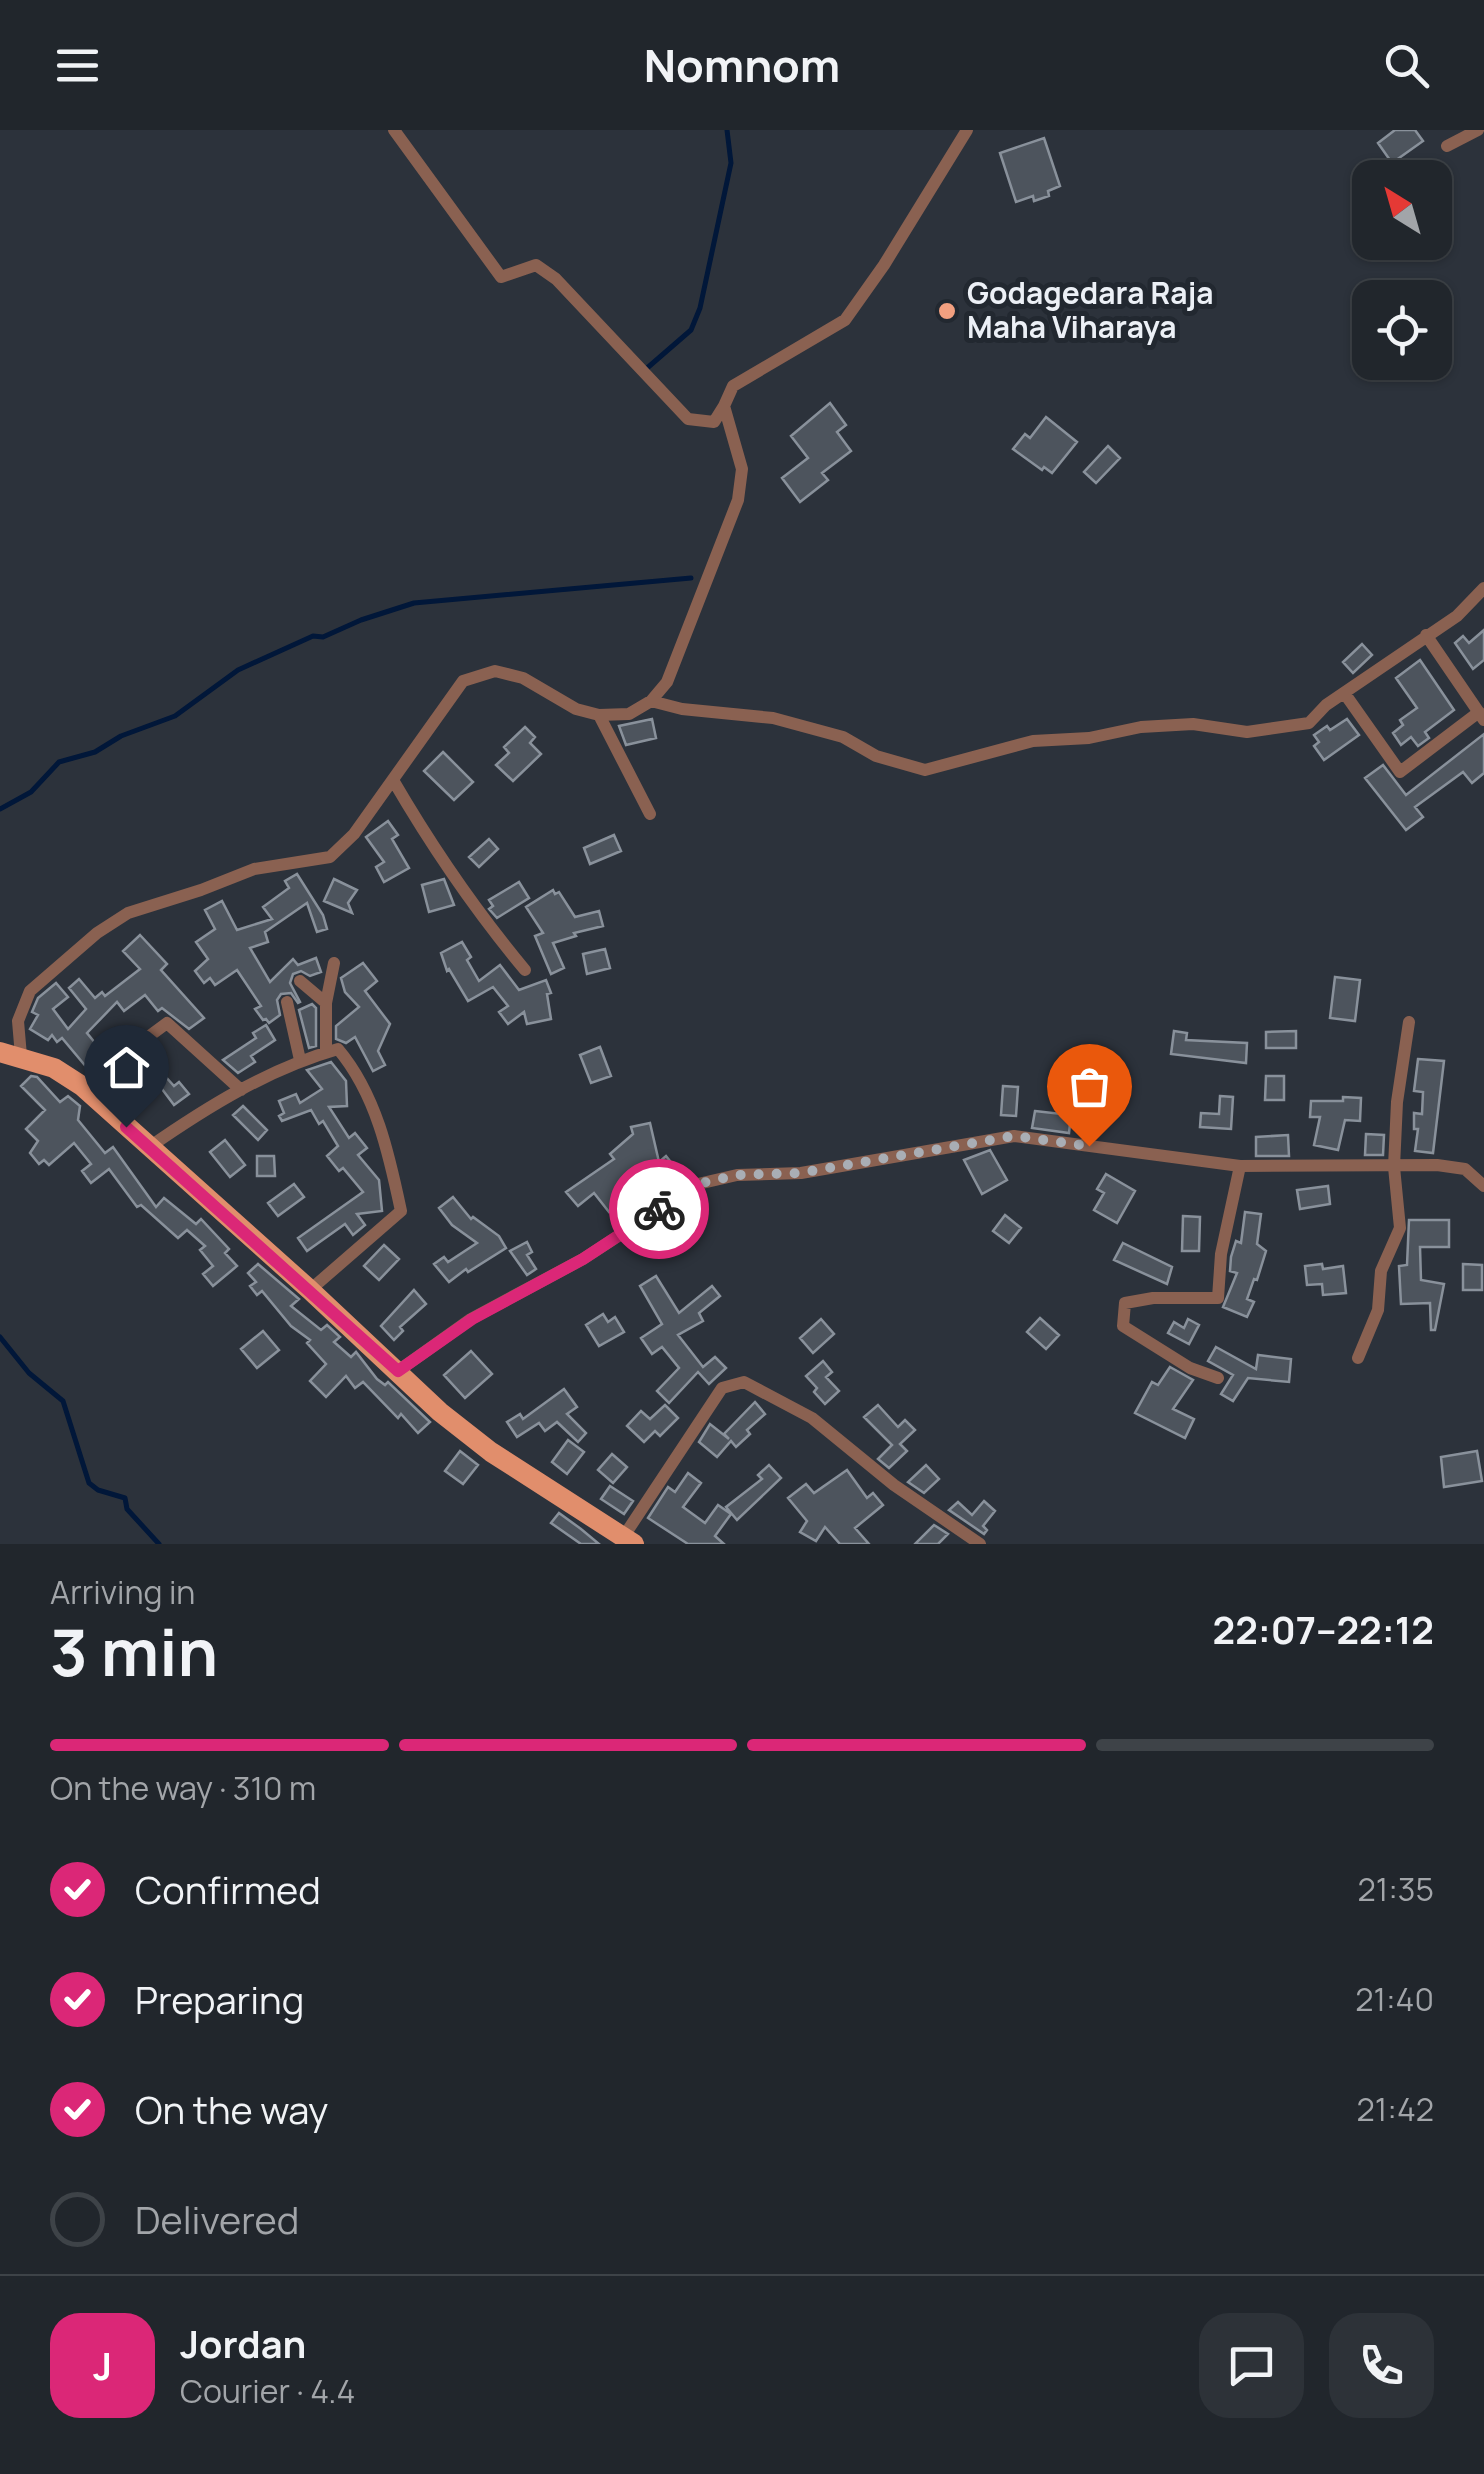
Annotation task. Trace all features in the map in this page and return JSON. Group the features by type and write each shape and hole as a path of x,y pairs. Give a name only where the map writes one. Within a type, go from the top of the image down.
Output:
{"main road":[{"path":"10,1054 54,1068 82,1086 440,1412 491,1452 629,1540"}],"street":[{"path":"394,130 501,277 536,265 556,279 688,419 714,422 733,386 846,320 884,266 967,130"},
{"path":"1446,146 1478,130"},
{"path":"10,1054 30,991 97,933 128,912 254,869 330,857 354,834 463,681 495,672 523,678 576,709 599,716 628,714 651,701 667,682 738,500 742,469 724,406"},
{"path":"651,701 773,718 843,737 876,756 925,770 1034,741 1089,738 1141,726 1192,724 1247,732 1309,723 1326,706 1457,616 1484,588"},
{"path":"1345,694 1400,772 1482,716 1426,635"},
{"path":"599,716 650,814"},
{"path":"393,780 472,904 526,970"},
{"path":"326,1052 326,1004 334,963"},
{"path":"300,981 326,1004"},
{"path":"287,1002 300,1060"},
{"path":"1358,1358 1378,1310 1381,1271 1400,1228 1394,1166 1397,1102 1409,1022"},
{"path":"82,1086 167,1023 241,1090"},
{"path":"148,1148 241,1090 300,1060 338,1049 352,1066 387,1143 400,1210 310,1290"},
{"path":"398,1371 472,1319 583,1259 698,1184 737,1175 800,1173 1014,1136 1240,1166 1437,1164 1484,1168"},
{"path":"1218,1378 1190,1368 1123,1326 1126,1303 1153,1298 1218,1298 1221,1254 1240,1166"},
{"path":"1465,1169 1484,1186"},
{"path":"629,1540 722,1388 744,1382 812,1418 894,1485 980,1544"}],"building":[{"path":"1395,130 1415,130 1423,141 1396,160 1390,160 1378,143"},
{"path":"1044,138 1060,186 1048,191 1049,196 1016,202 1000,153"},
{"path":"830,403 846,425 837,432 851,451 822,473 828,480 800,502 782,478 808,458 791,436"},
{"path":"1046,417 1077,442 1052,473 1013,449 1025,434 1030,438"},
{"path":"1108,446 1120,458 1096,483 1084,472"},
{"path":"1484,630 1484,660 1473,669 1455,643 1463,636 1469,643"},
{"path":"1362,644 1372,655 1353,673 1343,662"},
{"path":"1420,660 1454,710 1425,732 1429,738 1418,746 1411,737 1401,745 1393,733 1403,725 1400,720 1417,708 1396,678"},
{"path":"652,719 656,738 626,745 619,726"},
{"path":"1347,719 1359,735 1324,760 1314,746 1319,742 1314,735"},
{"path":"525,727 535,737 530,743 541,754 513,781 496,765 509,753 504,747"},
{"path":"1484,734 1484,773 1472,783 1463,772 1415,807 1423,817 1406,830 1365,778 1383,765 1406,795"},
{"path":"443,752 473,782 454,800 424,771"},
{"path":"388,821 398,835 392,839 409,868 384,882 376,867 384,862 366,837"},
{"path":"614,835 621,851 590,864 584,848"},
{"path":"489,839 498,849 479,867 469,857"},
{"path":"297,874 323,915 327,929 317,932 307,903 265,932 268,942 250,948 270,982 293,959 298,965 316,958 321,972 310,976 301,971 293,974 290,983 300,1002 291,993 281,994 277,1000 280,1015 269,1023 255,1009 261,1006 237,970 215,985 210,978 204,983 195,971 208,959 196,942 215,929 205,910 222,901 237,930 272,919 263,907 289,888 285,881"},
{"path":"334,879 357,890 348,903 352,913 324,901"},
{"path":"444,879 454,905 429,912 422,885"},
{"path":"519,882 529,898 497,918 489,909 493,906 489,900"},
{"path":"553,890 555,894 559,892 575,917 599,911 603,926 553,943 564,968 551,974 535,936 543,933 526,907"},
{"path":"140,935 167,964 161,970 204,1018 189,1029 162,1008 158,1011 145,995 124,1011 117,1002 87,1033 105,1055 88,1069 62,1038 57,1042 52,1035 48,1040 30,1029 38,1015 32,1012 38,998 56,983 68,997 53,1009 68,1029 86,1009 69,988 79,979 95,998 102,992 105,996 140,969 123,951"},
{"path":"462,942 479,981 500,965 519,990 546,980 551,993 547,994 551,1019 527,1024 524,1012 508,1024 499,1012 508,1006 493,987 468,1001 447,971 441,953"},
{"path":"605,949 610,968 587,974 583,954"},
{"path":"363,963 377,981 365,991 390,1024 378,1051 385,1065 373,1071 355,1037 346,1043 336,1039 336,1026 359,1007 345,992 341,978"},
{"path":"1335,977 1360,980 1355,1021 1330,1018"},
{"path":"312,1004 316,1008 316,1046 309,1048 299,1010"},
{"path":"266,1025 275,1040 251,1056 255,1062 238,1073 223,1060 256,1038 253,1033"},
{"path":"1174,1031 1187,1033 1186,1040 1247,1043 1246,1063 1171,1054"},
{"path":"1296,1031 1296,1048 1266,1048 1266,1032"},
{"path":"600,1047 611,1076 591,1083 580,1055"},
{"path":"1418,1059 1444,1061 1433,1153 1415,1151 1418,1129 1414,1129 1414,1113 1422,1114 1423,1092 1414,1091"},
{"path":"135,1060 146,1073 155,1065 174,1086 179,1082 189,1094 174,1105 156,1081 142,1094 122,1071"},
{"path":"331,1062 346,1081 347,1106 329,1107 349,1138 355,1133 367,1148 358,1155 379,1180 382,1211 357,1214 365,1225 353,1235 345,1224 307,1251 298,1238 363,1192 327,1156 338,1146 311,1110 282,1121 279,1116 284,1113 279,1101 296,1094 300,1103 322,1089 307,1070"},
{"path":"31,1076 37,1077 60,1102 68,1096 80,1106 78,1120 105,1153 113,1147 156,1207 164,1198 196,1224 201,1219 229,1249 225,1253 237,1266 213,1286 203,1274 213,1266 200,1250 205,1246 187,1230 178,1238 141,1205 137,1207 109,1169 91,1183 82,1171 91,1164 74,1143 49,1165 44,1160 39,1164 30,1153 38,1141 26,1129 45,1110 21,1086"},
{"path":"1266,1076 1284,1076 1284,1100 1265,1100"},
{"path":"1003,1086 1018,1087 1016,1116 1001,1115"},
{"path":"1115,1089 1115,1111 1100,1111 1100,1090"},
{"path":"1220,1096 1233,1097 1231,1129 1200,1127 1201,1113 1219,1114"},
{"path":"1343,1097 1361,1098 1360,1121 1345,1120 1338,1150 1314,1145 1320,1117 1310,1117 1311,1101 1343,1101"},
{"path":"243,1106 267,1130 258,1140 233,1115"},
{"path":"1035,1111 1071,1115 1069,1133 1032,1128"},
{"path":"650,1123 659,1162 666,1156 674,1166 609,1212 594,1193 578,1206 566,1192 614,1159 610,1154 633,1134 631,1127"},
{"path":"1366,1134 1384,1135 1383,1155 1365,1155"},
{"path":"1288,1135 1289,1156 1256,1156 1256,1137"},
{"path":"225,1140 245,1165 230,1177 210,1152"},
{"path":"990,1150 1007,1180 982,1194 964,1160"},
{"path":"257,1156 274,1156 275,1176 257,1176"},
{"path":"1106,1174 1135,1191 1117,1223 1094,1210 1104,1193 1097,1189"},
{"path":"294,1184 304,1197 278,1216 268,1203"},
{"path":"1328,1186 1330,1204 1300,1209 1297,1190"},
{"path":"453,1197 471,1219 499,1236 506,1248 449,1282 434,1264 444,1257 448,1262 477,1243 452,1225 439,1208"},
{"path":"1245,1212 1261,1214 1257,1244 1266,1251 1247,1299 1254,1302 1247,1317 1223,1307 1237,1273 1230,1271 1231,1257 1236,1241 1241,1243"},
{"path":"1005,1215 1021,1228 1009,1243 993,1231"},
{"path":"1183,1216 1200,1217 1199,1251 1182,1251"},
{"path":"1409,1220 1449,1220 1449,1247 1420,1247 1421,1280 1444,1284 1435,1330 1431,1330 1430,1303 1401,1304 1399,1266 1407,1265"},
{"path":"527,1242 532,1252 527,1255 536,1269 527,1275 510,1251"},
{"path":"1123,1243 1172,1267 1167,1284 1114,1260"},
{"path":"384,1245 399,1259 379,1280 364,1266"},
{"path":"258,1264 299,1299 291,1306 321,1330 327,1325 340,1337 334,1342 351,1357 356,1352 377,1379 385,1385 388,1382 430,1422 418,1433 363,1382 355,1388 346,1376 326,1397 310,1381 326,1364 307,1343 310,1340 291,1326 262,1291 257,1295 250,1286 256,1282 248,1273"},
{"path":"1322,1264 1323,1269 1343,1266 1346,1293 1323,1295 1322,1284 1307,1285 1305,1266"},
{"path":"1463,1264 1482,1265 1482,1290 1463,1290"},
{"path":"656,1276 679,1313 712,1286 720,1296 699,1313 703,1321 678,1335 703,1367 715,1357 726,1368 709,1384 698,1372 669,1403 657,1391 679,1368 662,1347 652,1354 641,1338 662,1324 640,1286"},
{"path":"414,1290 426,1304 400,1327 403,1331 394,1340 381,1326"},
{"path":"603,1314 608,1322 615,1317 624,1332 599,1346 586,1325"},
{"path":"1040,1318 1059,1335 1046,1349 1027,1332"},
{"path":"821,1319 834,1334 813,1353 800,1338"},
{"path":"1188,1319 1199,1325 1189,1344 1168,1333 1174,1322 1184,1328"},
{"path":"263,1331 279,1350 257,1368 241,1349"},
{"path":"1216,1347 1256,1369 1258,1355 1291,1359 1289,1382 1248,1378 1233,1401 1221,1394 1233,1375 1208,1361"},
{"path":"471,1351 492,1374 465,1398 444,1375"},
{"path":"823,1361 832,1372 826,1377 839,1391 825,1404 806,1376"},
{"path":"1170,1367 1193,1380 1173,1409 1194,1419 1185,1438 1135,1413 1152,1382 1158,1385"},
{"path":"564,1389 577,1407 567,1414 586,1433 578,1442 557,1422 545,1431 539,1423 517,1437 507,1422 520,1414 523,1419"},
{"path":"755,1402 765,1414 736,1447 731,1441 717,1457 699,1442 710,1424 729,1439 724,1434"},
{"path":"665,1405 678,1418 660,1436 655,1431 644,1442 627,1426 641,1411 650,1419"},
{"path":"878,1405 898,1427 905,1420 915,1430 900,1444 907,1451 889,1468 878,1459 892,1445 864,1417"},
{"path":"568,1440 584,1452 567,1474 552,1462"},
{"path":"460,1451 478,1465 463,1484 445,1471"},
{"path":"1477,1451 1482,1481 1444,1487 1441,1457"},
{"path":"612,1454 627,1467 613,1483 598,1470"},
{"path":"769,1465 781,1478 737,1520 726,1507 762,1479 758,1475"},
{"path":"926,1465 939,1479 924,1493 908,1482"},
{"path":"847,1470 867,1498 873,1493 883,1505 855,1528 869,1544 840,1544 825,1527 816,1541 800,1532 807,1521 788,1498 806,1484 814,1493"},
{"path":"688,1473 701,1483 683,1507 705,1523 718,1505 731,1514 715,1536 724,1544 688,1544 648,1518 668,1487 675,1492"},
{"path":"610,1486 633,1501 624,1514 601,1499"},
{"path":"984,1501 995,1511 983,1526 987,1530 984,1534 949,1510 958,1502 972,1515"},
{"path":"559,1513 599,1544 581,1544 551,1523"},
{"path":"934,1525 948,1534 938,1544 915,1544"}],"waterway":[{"path":"646,369 691,330 700,308 731,163 727,130"},
{"path":"0,809 31,792 59,762 95,752 121,736 175,716 238,670 313,636 323,637 414,603 691,578"},
{"path":"0,1337 29,1373 63,1401 89,1483 125,1498 127,1509 159,1544"}],"way so far":[{"path":"659,1209 698,1184 737,1175 800,1173 1014,1136 1089,1146"}],"place":[{"name":"Godagedara Raja Maha Viharaya","path":"947,311"}],"route":[{"path":"126,1127 398,1371 472,1319 583,1259 659,1209"}]}
